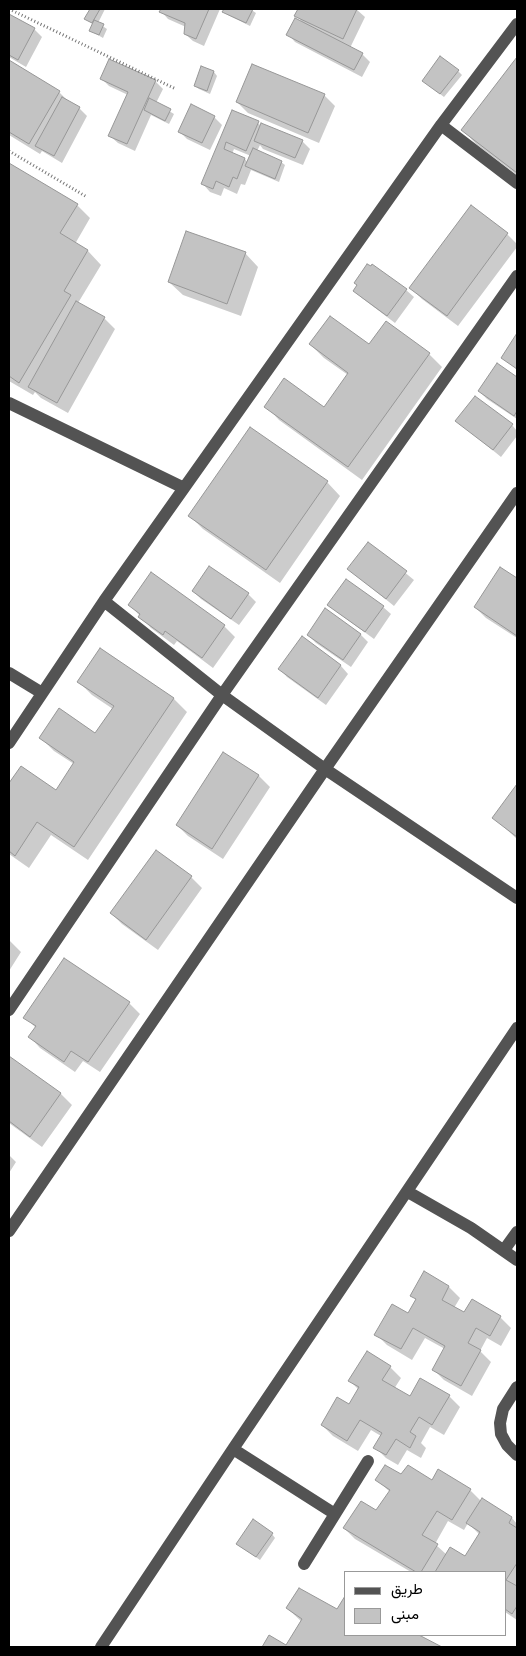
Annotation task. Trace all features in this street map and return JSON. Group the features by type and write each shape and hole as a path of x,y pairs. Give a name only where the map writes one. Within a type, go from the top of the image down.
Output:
{"street":[{"path":"9,743 104,601 441,125 517,24"},
{"path":"441,125 517,183"},
{"path":"9,1010 222,695 517,276"},
{"path":"9,403 184,488"},
{"path":"9,1231 325,769 517,493"},
{"path":"104,601 222,695 325,769 517,898"},
{"path":"9,673 42,693"},
{"path":"101,1647 517,1028"},
{"path":"408,1192 471,1228 517,1260"},
{"path":"504,1250 517,1232"},
{"path":"517,1387 503,1409 500,1423 501,1434 517,1455"},
{"path":"233,1449 335,1514"},
{"path":"304,1564 368,1461"}],"path":[{"path":"9,9 176,89"},
{"path":"9,151 87,198"}],"building":[{"path":"90,9 100,9 92,23 84,19"},
{"path":"161,9 209,9 196,39 184,34 185,23 159,12"},
{"path":"224,9 253,9 246,23 222,12"},
{"path":"298,9 357,9 343,39 294,16"},
{"path":"9,14 35,28 18,60 9,55"},
{"path":"295,18 363,53 354,70 286,35"},
{"path":"94,20 104,24 99,35 89,31"},
{"path":"440,56 459,70 440,94 422,81"},
{"path":"517,57 517,173 461,130"},
{"path":"109,59 156,80 127,144 108,136 128,92 100,79"},
{"path":"9,60 60,91 29,144 9,132"},
{"path":"252,64 325,94 308,133 236,102"},
{"path":"201,66 214,71 207,91 194,86"},
{"path":"62,97 80,107 54,156 35,146"},
{"path":"149,98 171,109 165,121 144,110"},
{"path":"191,104 215,116 202,143 178,132"},
{"path":"232,110 259,121 246,151 226,142 224,149 245,158 237,179 233,177 229,187 216,181 213,189 201,184"},
{"path":"261,123 303,140 295,158 254,141"},
{"path":"253,148 282,161 275,179 245,166"},
{"path":"9,163 78,204 60,233 88,250 64,291 71,295 19,383 9,376"},
{"path":"471,205 508,233 447,316 409,288"},
{"path":"186,231 246,252 227,304 168,282"},
{"path":"367,264 371,266 372,264 407,289 387,316 353,291 357,285 354,283"},
{"path":"76,301 105,317 57,403 28,387"},
{"path":"330,316 369,344 386,321 430,353 348,467 264,407 284,378 324,407 348,373 309,344"},
{"path":"517,333 517,369 501,358"},
{"path":"497,363 517,377 517,411 514,416 478,391"},
{"path":"475,396 513,424 493,450 455,421"},
{"path":"250,427 328,481 266,570 188,516"},
{"path":"368,542 407,571 386,599 347,569"},
{"path":"209,566 249,593 231,619 192,591"},
{"path":"500,567 517,578 517,636 474,607"},
{"path":"151,572 225,625 202,658 165,631 163,635 138,617 140,614 128,605"},
{"path":"346,579 384,606 365,632 327,605"},
{"path":"325,608 361,634 343,660 307,635"},
{"path":"302,636 341,665 318,698 278,669"},
{"path":"100,648 174,698 74,847 37,822 15,856 9,851 9,783 21,766 56,790 74,762 39,738 59,708 95,733 114,706 77,682"},
{"path":"223,752 259,775 212,849 176,825"},
{"path":"517,784 517,837 492,818"},
{"path":"156,850 192,876 146,940 110,913"},
{"path":"64,958 130,1002 88,1062 71,1051 64,1062 28,1037 36,1026 23,1018"},
{"path":"9,1056 61,1093 30,1137 9,1121"},
{"path":"424,1271 449,1286 442,1300 464,1312 472,1299 501,1316 490,1336 476,1328 468,1343 481,1350 461,1386 432,1370 445,1346 413,1328 401,1349 374,1335 392,1304 408,1313 416,1299 410,1296"},
{"path":"367,1351 391,1366 382,1380 410,1396 420,1378 450,1395 432,1425 419,1417 410,1432 416,1436 410,1448 396,1439 386,1455 373,1448 382,1433 360,1420 347,1441 321,1425 337,1397 349,1404 359,1387 348,1381"},
{"path":"385,1465 401,1474 408,1465 432,1480 438,1469 471,1489 452,1520 437,1511 422,1535 438,1544 422,1571 414,1571 343,1528 361,1501 376,1510 390,1490 375,1480"},
{"path":"482,1498 512,1517 509,1523 517,1528 517,1563 506,1580 506,1571 436,1571 450,1547 465,1556 480,1532 466,1523"},
{"path":"253,1519 273,1533 256,1557 236,1544"},
{"path":"506,1580 517,1586 517,1606 512,1614 506,1610"},
{"path":"299,1588 337,1609 344,1598 344,1636 421,1636 442,1647 262,1647 269,1635 286,1645 302,1619 286,1608"}]}
